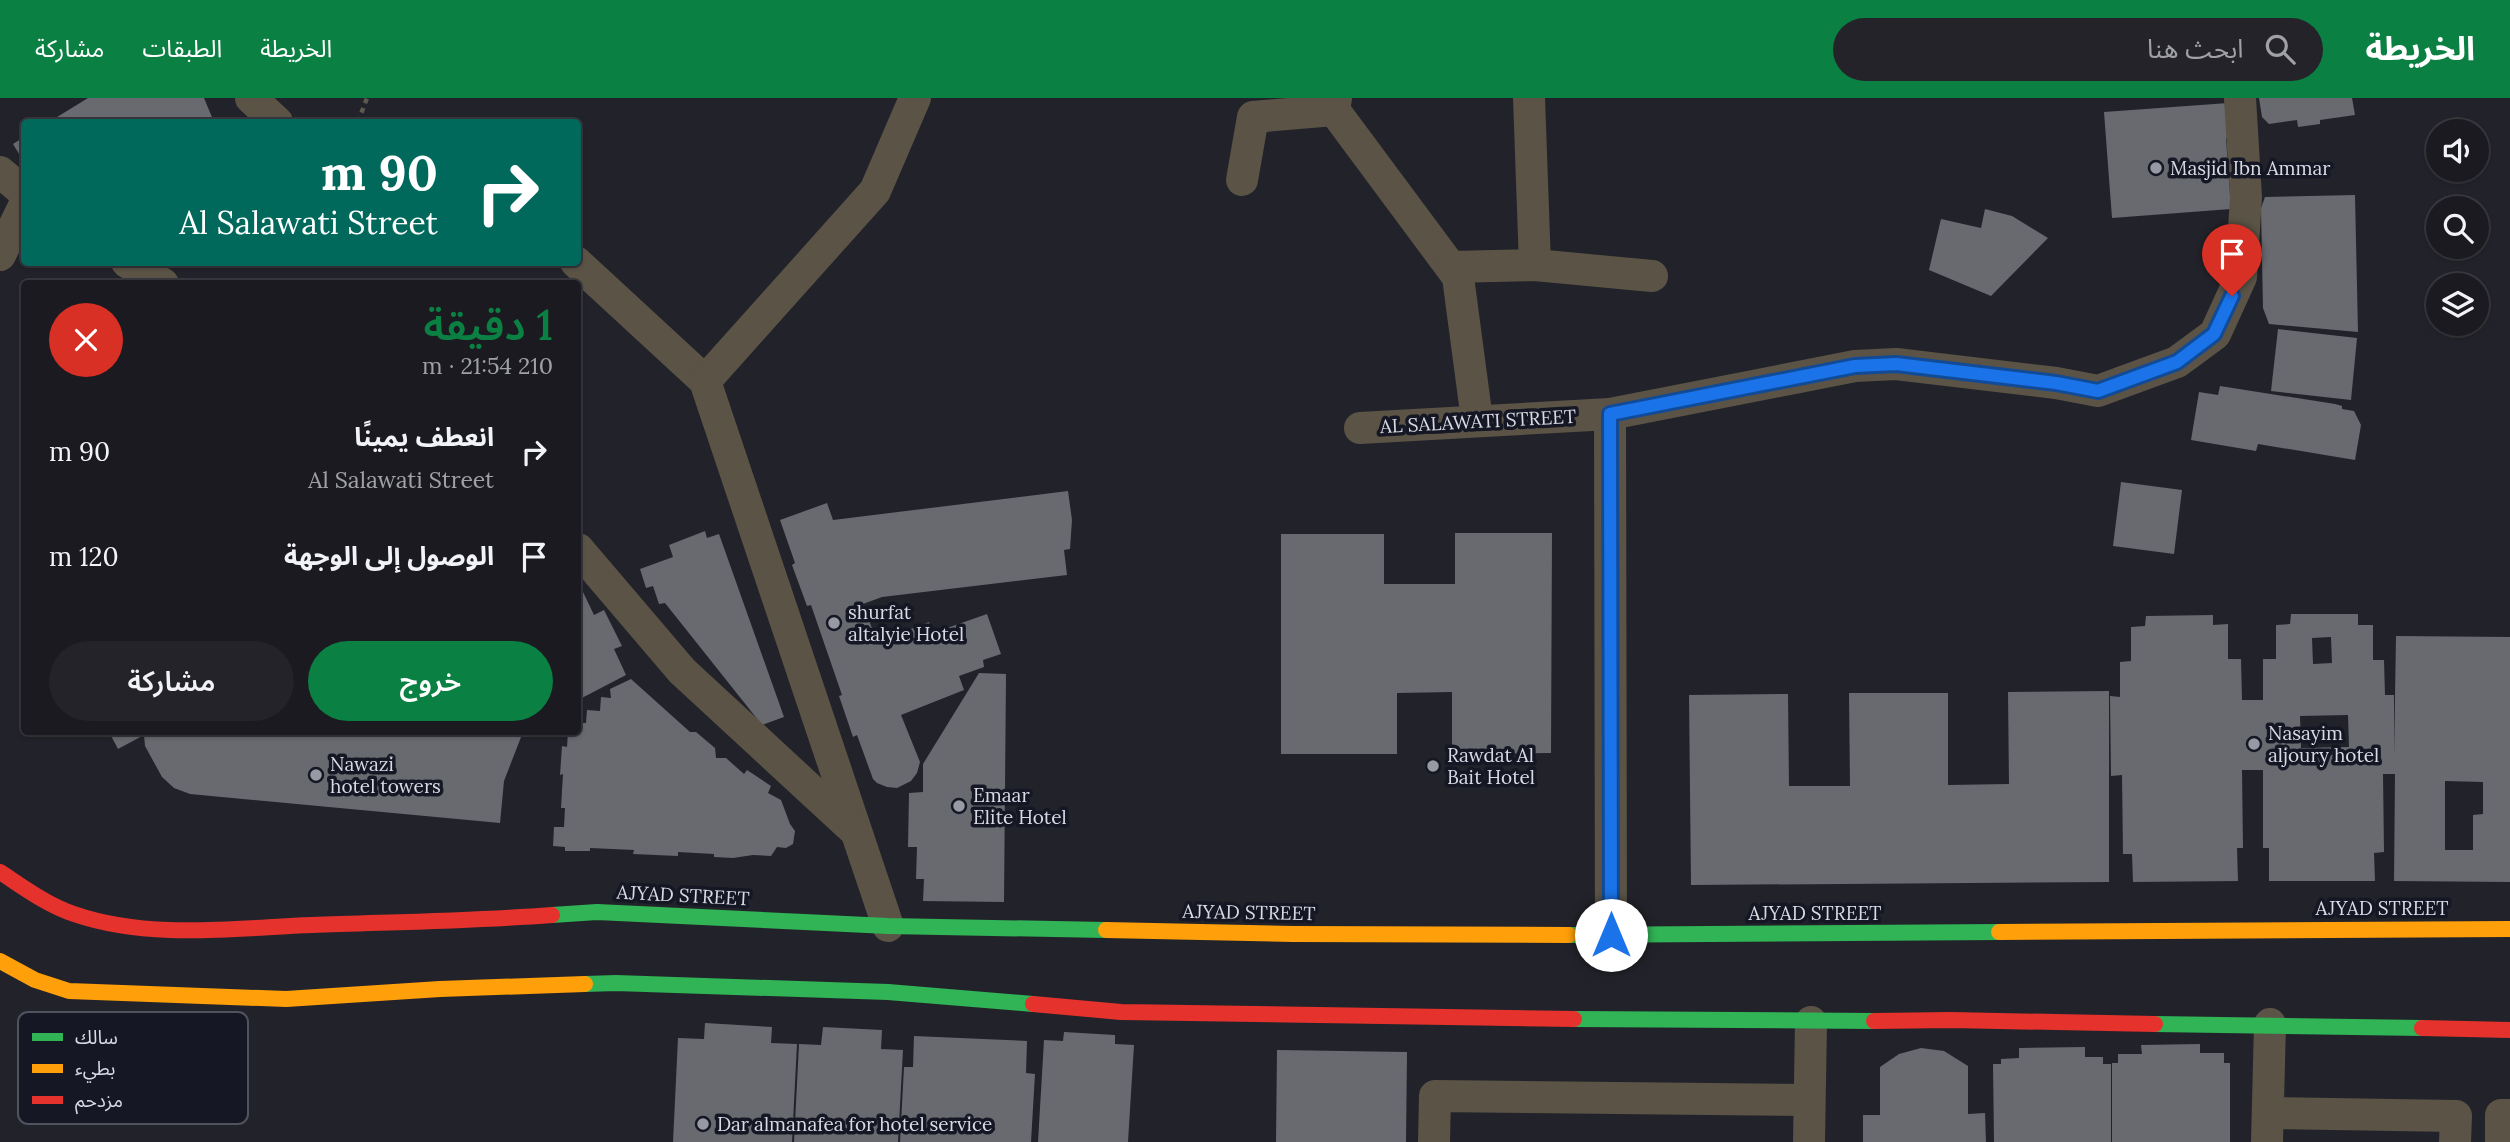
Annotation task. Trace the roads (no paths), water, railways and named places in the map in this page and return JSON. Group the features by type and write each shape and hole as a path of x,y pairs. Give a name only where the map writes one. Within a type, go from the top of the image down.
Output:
{"main road":[{"name":"AJYAD STREET","path":"0,872 44,900 74,914 118,925 183,930 460,922 597,912 888,926 1293,934 1611,935 2510,929"},
{"path":"0,961 35,980 69,991 286,999 440,989 616,984 888,992 1121,1012 1811,1022 1951,1020 2270,1024 2510,1030"}],"street":[{"path":"251,98 274,119"},
{"path":"705,381 875,191 915,98"},
{"path":"1529,98 1535,265"},
{"name":"AL SALAWATI STREET","path":"1360,428 1610,414 1855,366 1896,364 2056,383 2098,391 2177,362 2214,334 2241,277 2246,197 2240,98"},
{"path":"1242,180 1253,117 1335,104 1458,277 1476,420"},
{"path":"0,172 21,190"},
{"path":"0,255 21,212"},
{"path":"1451,267 1535,265 1652,276"},
{"path":"134,266 156,280"},
{"path":"580,266 705,381 888,926"},
{"path":"1610,414 1611,935"},
{"path":"581,553 682,671 856,831"},
{"path":"1809,1142 1811,1022"},
{"path":"2270,1024 2268,1127 2456,1116 2455,1142"},
{"path":"1434,1142 1435,1096 1809,1100"},
{"path":"2501,1142 2501,1115 2510,1115"}],"place":[{"name":"Masjid Ibn Ammar","path":"2156,168"},
{"name":"shurfat altalyie Hotel","path":"834,623"},
{"name":"Nasayim aljoury hotel","path":"2254,744"},
{"name":"Rawdat Al Bait Hotel","path":"1433,766"},
{"name":"Nawazi hotel towers","path":"316,775"},
{"name":"Emaar Elite Hotel","path":"959,806"},
{"name":"Dar almanafea for hotel service","path":"703,1124"}]}
